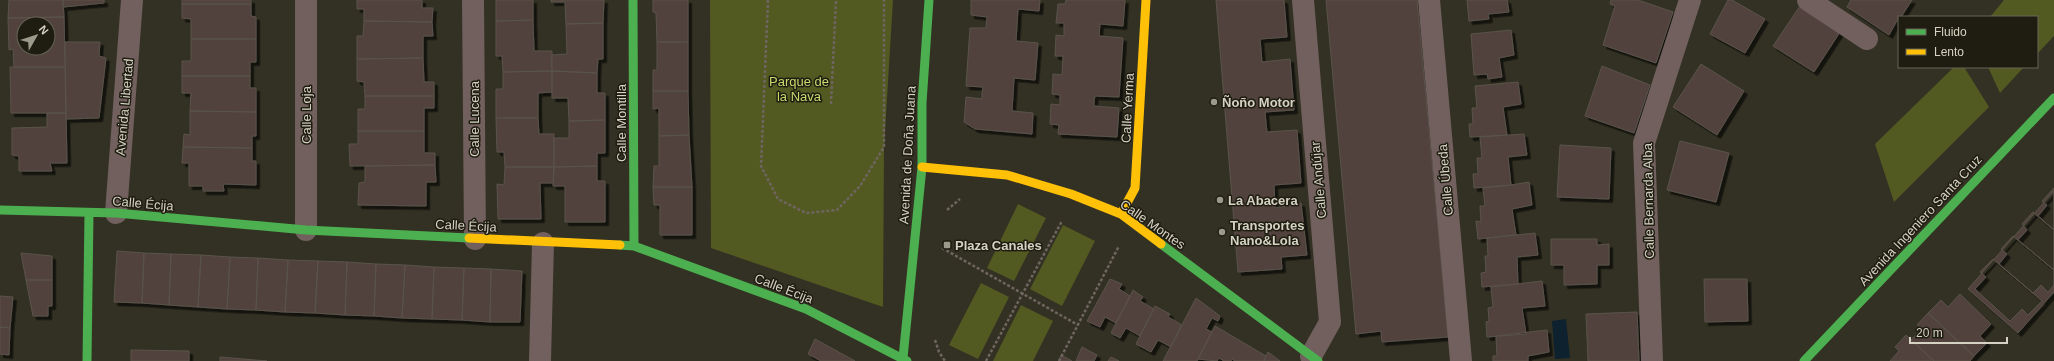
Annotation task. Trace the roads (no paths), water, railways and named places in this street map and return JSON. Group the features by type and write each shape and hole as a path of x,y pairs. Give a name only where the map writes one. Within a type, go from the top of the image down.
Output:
{"street":[{"name":"Avenida Libertad","path":"116,213 132,0"},
{"name":"Calle Loja","path":"306,0 306,230"},
{"name":"Calle Lucena","path":"473,0 475,239"},
{"name":"Calle Montilla","path":"633,0 634,246"},
{"name":"Avenida de Doña Juana","path":"905,360 922,167 922,103 929,0"},
{"name":"Calle Yerma","path":"1121,214 1135,188 1146,0"},
{"name":"Calle Andújar","path":"1303,0 1330,322 1314,358"},
{"name":"Calle Úbeda","path":"1429,0 1461,361"},
{"name":"Calle Bernarda Alba","path":"1652,361 1644,143 1690,0"},
{"path":"1808,0 1867,39"},
{"name":"Avenida Ingeniero Santa Cruz","path":"1804,361 2054,98"},
{"name":"Calle Montes","path":"922,167 1007,174 1071,194 1121,214 1314,358"},
{"name":"Calle Écija","path":"0,210 116,213 306,230 542,243 634,246 806,309 905,360"},
{"path":"87,361 89,213"},
{"path":"540,361 542,243"}],"water":[{"path":"1566,319 1570,358 1555,359 1552,321"}],"place":[{"name":"Ñoño Motor","path":"1214,102"},
{"name":"La Abacera","path":"1220,200"},
{"name":"Transportes Nano&Lola","path":"1222,232"},
{"name":"Plaza Canales","path":"947,245"}],"park label":[{"name":"Parque de la Nava","path":"799,88"}]}
